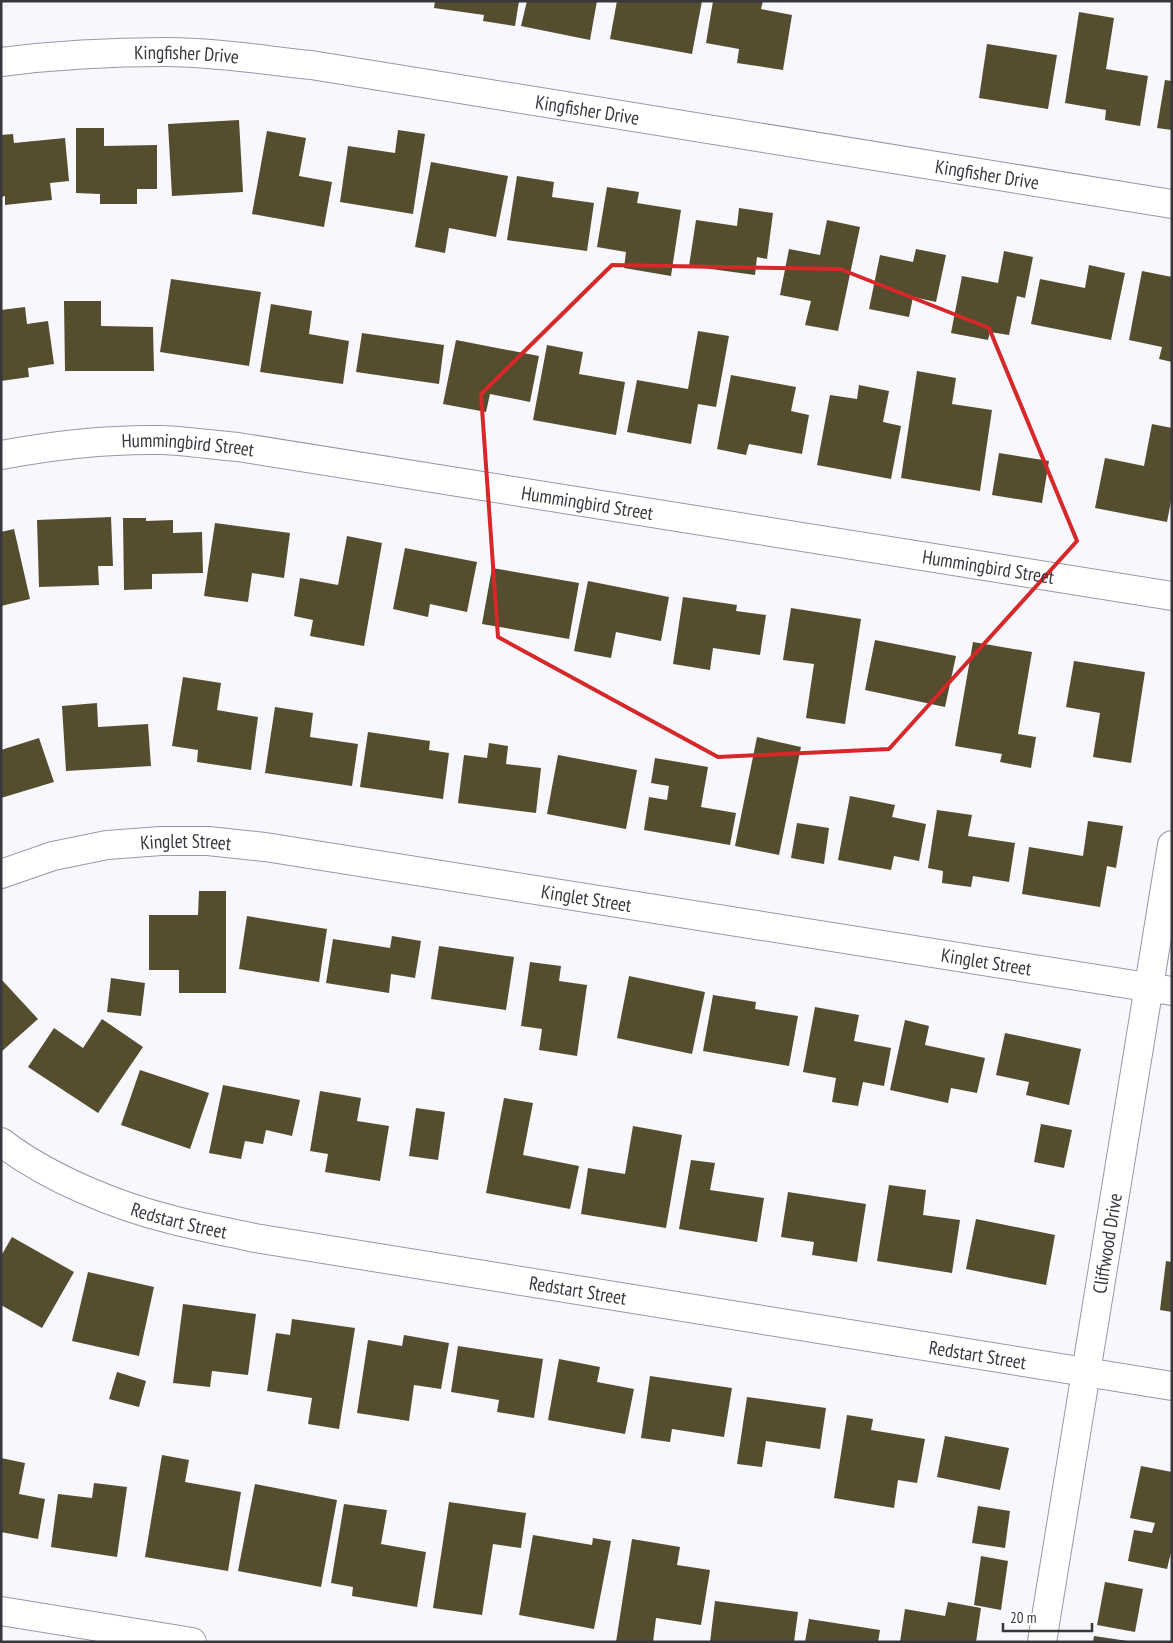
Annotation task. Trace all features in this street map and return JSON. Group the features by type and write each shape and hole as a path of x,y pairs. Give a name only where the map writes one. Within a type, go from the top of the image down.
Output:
{"street":[{"name":"Kingfisher Drive","path":"1,62 51,56 167,52 231,56 311,65 1172,204"},
{"name":"Hummingbird Street","path":"1,455 88,443 162,440 238,447 1172,596"},
{"name":"Kinglet Street","path":"1,874 53,856 107,845 161,841 208,841 265,847 1160,989"},
{"name":"Cliffwood Drive","path":"1042,1642 1086,1372 1160,989 1172,845"},
{"name":"Redstart Street","path":"1,1142 62,1179 114,1201 172,1220 255,1238 1172,1386"},
{"path":"1,1611 192,1642"}],"highlighted area":[{"path":"612,265 840,269 989,328 1077,541 889,749 718,757 498,637 481,394"}],"building":[{"path":"435,1 519,1 515,26 483,21 484,15 434,8"},
{"path":"527,1 597,1 590,40 521,26"},
{"path":"617,1 702,1 692,54 610,39"},
{"path":"713,1 763,1 761,9 792,15 783,70 737,63 739,49 706,43"},
{"path":"1079,12 1114,18 1106,69 1148,76 1140,126 1105,120 1106,110 1065,103"},
{"path":"987,44 1057,55 1048,109 979,98"},
{"path":"1165,80 1172,81 1172,130 1157,128"},
{"path":"239,120 243,192 172,196 168,124"},
{"path":"76,128 104,128 104,146 157,145 157,189 137,189 137,204 100,204 100,194 76,193"},
{"path":"398,130 425,134 413,214 340,202 348,146 395,153"},
{"path":"267,131 306,138 299,176 332,182 324,227 252,214"},
{"path":"13,134 14,143 65,138 69,181 50,183 52,200 5,205 5,196 1,197 1,135"},
{"path":"431,162 508,176 496,237 449,228 445,253 415,247"},
{"path":"517,176 554,182 552,197 594,203 587,251 507,240"},
{"path":"607,187 639,192 637,203 681,210 671,276 624,268 626,252 597,247"},
{"path":"739,208 773,213 767,259 757,257 755,275 689,266 696,220 737,226"},
{"path":"827,220 860,227 838,331 805,325 811,301 780,295 789,249 820,255"},
{"path":"916,249 946,255 936,302 913,297 909,317 869,309 880,255 913,262"},
{"path":"1004,251 1033,257 1025,298 1017,296 1009,335 990,332 988,340 951,333 962,276 998,283"},
{"path":"1089,265 1125,273 1111,340 1031,324 1040,279 1085,288"},
{"path":"1142,271 1172,277 1172,362 1159,359 1162,347 1129,340"},
{"path":"171,279 261,292 249,366 160,352"},
{"path":"64,301 101,301 101,326 153,327 154,371 65,371"},
{"path":"271,304 312,311 309,334 349,341 343,384 260,372"},
{"path":"25,307 27,324 48,321 54,364 28,368 29,377 1,381 1,310"},
{"path":"698,331 729,336 716,407 698,404 691,444 627,432 637,380 688,389"},
{"path":"362,333 444,345 439,384 356,372"},
{"path":"456,340 539,356 530,402 490,394 486,412 443,404"},
{"path":"547,345 583,352 579,374 625,382 616,435 533,420"},
{"path":"917,371 956,378 952,404 992,410 980,491 901,478"},
{"path":"731,375 796,387 791,411 809,415 802,454 749,444 746,455 717,449"},
{"path":"859,385 889,391 883,422 901,426 891,479 817,465 830,395 857,399"},
{"path":"1152,424 1172,428 1172,496 1167,522 1095,508 1105,458 1144,466"},
{"path":"999,453 1049,461 1042,503 992,495"},
{"path":"111,517 113,566 98,566 99,585 39,587 37,520"},
{"path":"123,518 146,518 146,521 173,520 173,533 202,532 203,573 152,574 152,589 124,590"},
{"path":"215,523 290,533 284,578 252,573 248,602 204,596"},
{"path":"14,529 30,599 1,606 1,532"},
{"path":"347,536 382,543 364,646 310,636 313,620 294,616 300,578 338,585"},
{"path":"405,548 477,562 467,612 430,604 428,617 393,609"},
{"path":"492,568 579,583 569,639 482,624"},
{"path":"588,581 669,597 661,641 616,632 611,658 574,651"},
{"path":"683,597 737,605 736,611 766,615 760,655 713,648 710,670 673,664"},
{"path":"791,608 861,619 845,724 806,718 814,664 783,660"},
{"path":"875,640 956,656 945,707 865,690"},
{"path":"973,642 1032,652 1018,734 1036,737 1031,768 1000,762 1002,754 955,746"},
{"path":"1074,661 1145,672 1131,763 1093,757 1100,713 1066,707"},
{"path":"183,677 221,683 217,710 258,717 251,770 197,762 198,750 172,746"},
{"path":"97,703 98,727 148,724 151,766 66,771 62,706"},
{"path":"275,707 313,713 310,737 358,744 352,786 265,773"},
{"path":"368,732 430,741 429,750 449,753 443,799 360,787"},
{"path":"757,737 801,747 779,855 735,846"},
{"path":"39,738 54,782 1,798 1,750"},
{"path":"489,743 508,746 506,764 541,768 536,813 458,803 464,755 487,758"},
{"path":"558,755 637,770 626,829 547,814"},
{"path":"655,758 708,767 701,807 736,813 730,845 644,830 649,797 667,800 669,786 651,783"},
{"path":"850,796 895,805 892,817 926,824 919,861 894,856 891,870 838,860"},
{"path":"937,810 972,815 968,836 1015,843 1009,882 973,876 971,887 942,883 943,871 928,868"},
{"path":"1088,821 1123,826 1116,868 1107,866 1100,907 1022,894 1029,847 1083,856"},
{"path":"797,823 829,828 824,864 791,858"},
{"path":"199,891 226,891 226,993 179,993 179,970 149,970 149,915 198,915"},
{"path":"247,916 327,929 319,982 239,969"},
{"path":"392,936 421,941 415,978 391,974 389,993 326,983 333,939 390,948"},
{"path":"439,946 514,957 506,1010 431,999"},
{"path":"530,962 561,966 559,981 587,985 577,1056 539,1050 542,1029 521,1026"},
{"path":"629,976 705,992 692,1054 617,1038"},
{"path":"111,978 145,983 141,1016 107,1012"},
{"path":"1,979 38,1019 1,1052"},
{"path":"713,995 756,1002 755,1009 798,1016 789,1066 703,1051"},
{"path":"815,1007 859,1015 854,1041 891,1048 884,1086 863,1082 858,1106 832,1102 836,1078 803,1072"},
{"path":"102,1019 143,1047 98,1113 28,1067 54,1028 83,1048"},
{"path":"905,1020 929,1026 925,1045 985,1058 977,1093 951,1088 948,1103 890,1090"},
{"path":"1005,1033 1081,1049 1069,1105 1026,1095 1029,1082 996,1075"},
{"path":"140,1070 209,1093 190,1149 121,1125"},
{"path":"223,1085 300,1100 292,1136 266,1130 263,1144 245,1141 241,1159 209,1153"},
{"path":"320,1091 361,1098 357,1121 389,1126 380,1181 325,1172 328,1154 310,1151"},
{"path":"504,1098 533,1103 523,1155 579,1166 570,1209 486,1193"},
{"path":"416,1108 445,1112 438,1160 409,1156"},
{"path":"1041,1124 1072,1130 1064,1168 1034,1162"},
{"path":"633,1126 682,1135 666,1228 581,1214 588,1168 625,1174"},
{"path":"691,1160 715,1163 710,1190 764,1198 757,1242 679,1229"},
{"path":"889,1185 926,1190 923,1215 960,1220 952,1273 877,1261"},
{"path":"788,1192 866,1204 857,1262 812,1255 814,1242 781,1237"},
{"path":"976,1219 1055,1235 1046,1285 966,1269"},
{"path":"12,1237 74,1272 42,1328 1,1305 1,1256"},
{"path":"1166,1261 1172,1262 1172,1312 1160,1310"},
{"path":"88,1272 154,1287 139,1356 72,1341"},
{"path":"183,1304 256,1314 248,1375 212,1371 210,1387 173,1383"},
{"path":"292,1319 355,1328 339,1429 308,1424 312,1398 267,1391 276,1333 290,1335"},
{"path":"404,1335 449,1343 441,1389 414,1385 409,1421 357,1413 368,1340 402,1346"},
{"path":"458,1346 543,1359 534,1418 497,1412 499,1400 451,1392"},
{"path":"559,1359 600,1367 597,1382 634,1389 625,1434 548,1420"},
{"path":"117,1372 146,1381 139,1407 109,1399"},
{"path":"650,1376 732,1388 724,1437 672,1429 670,1442 641,1438"},
{"path":"747,1397 826,1408 820,1449 766,1441 762,1467 737,1464"},
{"path":"847,1415 873,1419 871,1430 925,1439 917,1483 898,1480 894,1508 834,1498"},
{"path":"945,1436 1009,1448 1000,1490 937,1477"},
{"path":"162,1455 189,1460 185,1482 241,1492 228,1571 145,1557"},
{"path":"1,1458 25,1463 19,1494 45,1499 38,1539 1,1532"},
{"path":"1141,1466 1172,1472 1172,1548 1167,1569 1128,1561 1134,1530 1152,1533 1155,1523 1130,1518"},
{"path":"94,1483 127,1487 117,1557 51,1547 58,1494 92,1498"},
{"path":"255,1484 337,1500 321,1587 238,1571"},
{"path":"449,1502 526,1513 521,1548 493,1544 482,1615 433,1608"},
{"path":"344,1504 387,1510 381,1544 426,1552 417,1607 352,1596 353,1587 331,1583"},
{"path":"978,1506 1010,1511 1005,1548 972,1543"},
{"path":"533,1535 592,1545 593,1538 611,1541 594,1629 519,1615"},
{"path":"632,1539 680,1547 677,1565 710,1570 701,1625 656,1618 653,1642 616,1642"},
{"path":"981,1556 1008,1561 1001,1610 974,1605"},
{"path":"1105,1582 1143,1589 1135,1632 1097,1625"},
{"path":"715,1601 798,1612 794,1642 710,1642"},
{"path":"948,1602 981,1608 976,1642 900,1642 905,1609 945,1616"},
{"path":"809,1619 880,1630 878,1642 805,1642"},
{"path":"1094,1636 1128,1641 1128,1642 1093,1642"}]}
